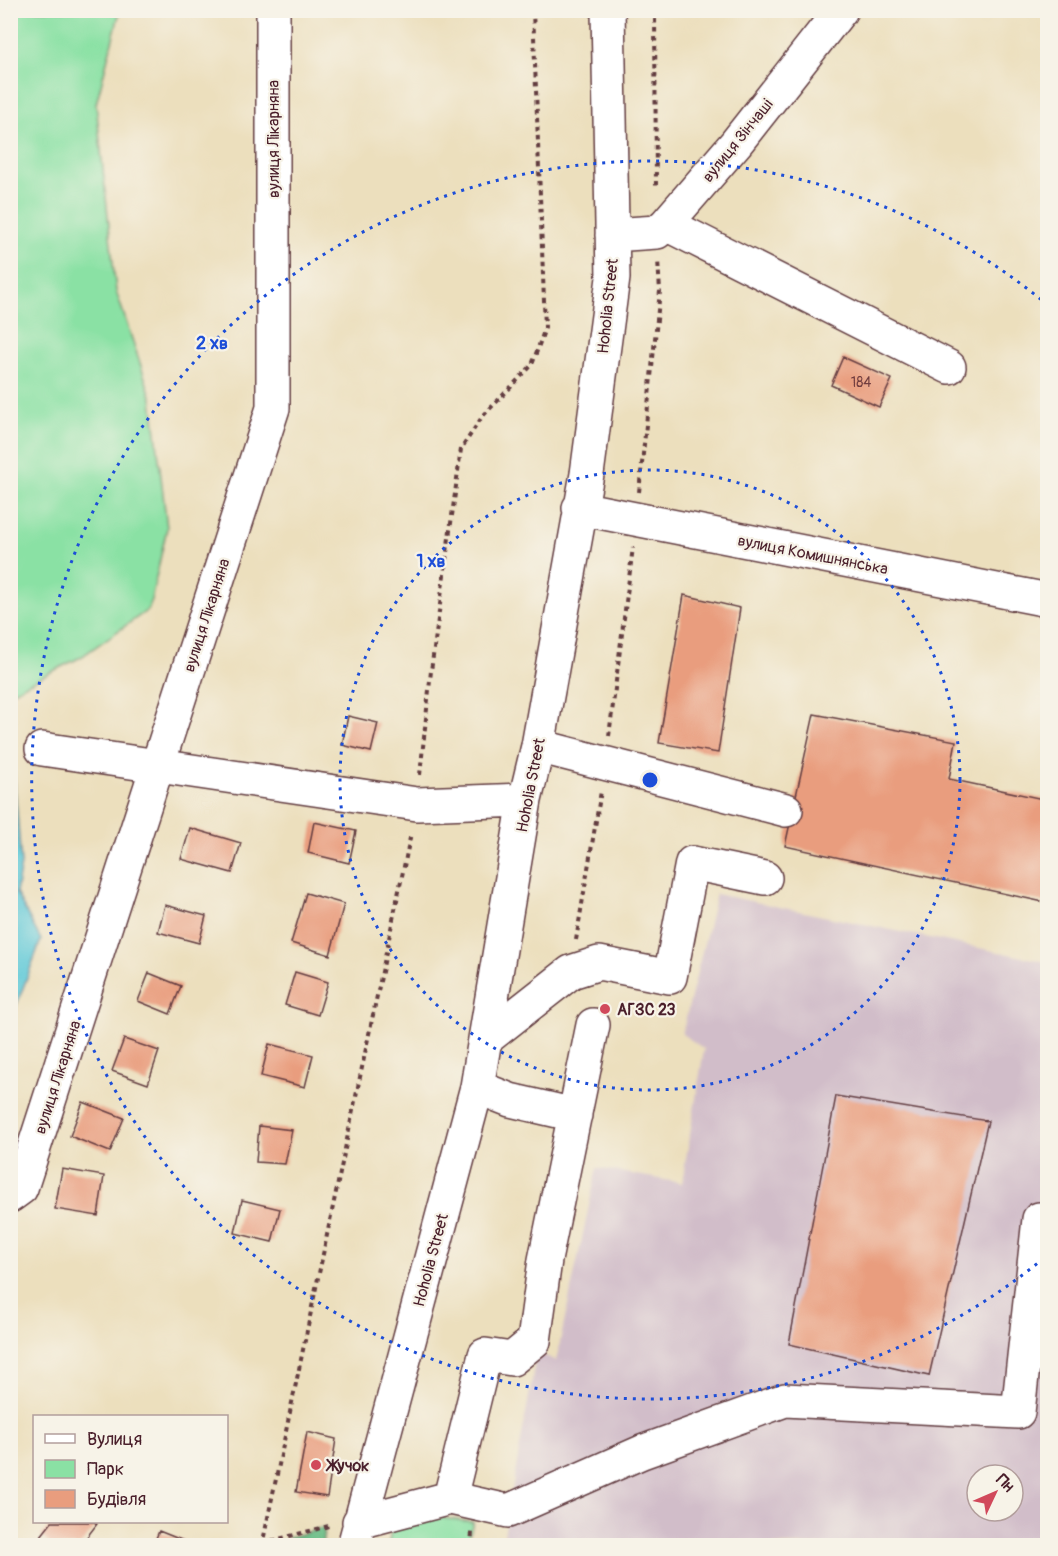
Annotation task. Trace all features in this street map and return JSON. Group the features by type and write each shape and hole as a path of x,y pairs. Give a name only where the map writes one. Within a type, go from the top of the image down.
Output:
{"street":[{"name":"вулиця Лікарняна","path":"10,1196 21,1188 273,408 273,10"},
{"name":"Hoholia Street","path":"357,1534 477,1087 525,800 538,746 586,474 613,278 608,10"},
{"name":"вулиця Зінчаші","path":"666,224 736,143 841,10"},
{"path":"612,235 657,232 666,224 949,367"},
{"name":"вулиця Комишнянська","path":"579,508 1047,600"},
{"path":"538,746 786,810"},
{"path":"42,748 417,804 525,800"},
{"path":"487,1038 571,972 580,969 599,963 670,977 692,863 765,878"},
{"path":"450,1498 485,1355 512,1359 534,1341 545,1260 593,1025"},
{"path":"477,1087 510,1100 575,1115"},
{"path":"357,1534 450,1498 508,1511 642,1452 785,1400 1018,1412 1039,1219"}],"path":[{"path":"357,1534 326,1527 263,1544 417,804 431,671 461,449 482,417 532,365 545,328 533,10"}],"shaded area":[{"path":"716,894 1047,962 1047,1545 502,1546 537,1352 556,1361 597,1168 682,1183 704,1049 682,1034"}],"green space":[{"path":"11,10 120,11 96,104 116,291 152,399 167,528 149,609 81,657 11,692"},
{"path":"395,1512 473,1522 467,1545 388,1546"},
{"path":"325,1527 322,1545 287,1545 289,1537"}],"water":[{"path":"11,774 14,775 21,864 16,893 41,940 11,1020"}],"building":[{"path":"843,357 892,379 879,407 831,385"},
{"path":"684,595 740,608 718,753 659,743"},
{"path":"814,714 956,741 949,779 1048,800 1048,903 785,846"},
{"path":"348,716 378,723 371,752 342,745"},
{"path":"314,822 356,831 349,863 308,853"},
{"path":"190,828 241,843 232,873 181,859"},
{"path":"306,893 344,904 330,955 291,943"},
{"path":"165,905 206,916 199,943 158,932"},
{"path":"295,972 328,982 318,1015 285,1005"},
{"path":"149,973 181,986 170,1014 138,1001"},
{"path":"124,1039 159,1051 148,1084 112,1071"},
{"path":"269,1044 313,1055 305,1087 261,1076"},
{"path":"836,1096 988,1121 929,1376 789,1344"},
{"path":"83,1102 124,1118 110,1152 70,1136"},
{"path":"259,1126 292,1130 285,1164 256,1162"},
{"path":"62,1169 104,1176 98,1216 55,1209"},
{"path":"242,1200 280,1209 272,1242 235,1233"},
{"name":"Жучок","path":"307,1432 336,1439 327,1497 296,1492"},
{"path":"51,1523 97,1524 80,1546 52,1546 41,1536"},
{"path":"159,1531 194,1545 194,1546 153,1546"}],"place":[{"name":"АГЗС 23","path":"605,1009"},
{"name":"Жучок","path":"316,1465"}]}
